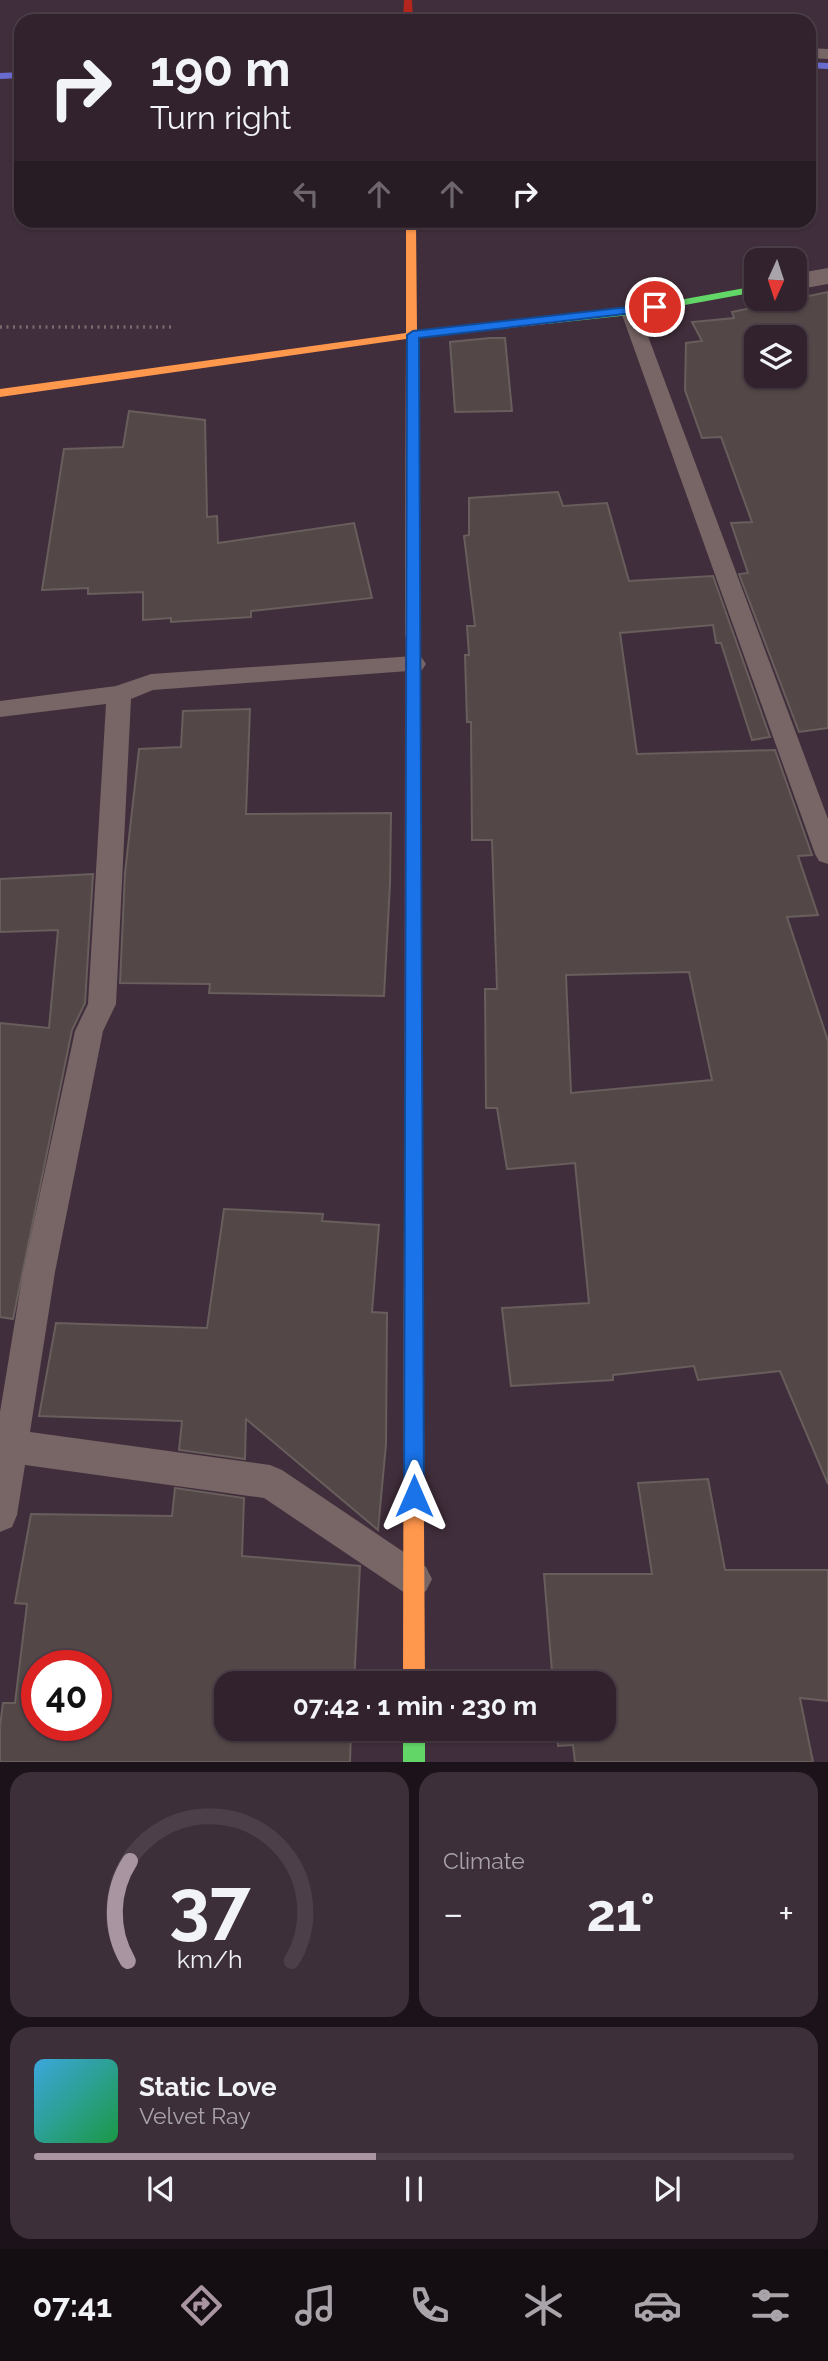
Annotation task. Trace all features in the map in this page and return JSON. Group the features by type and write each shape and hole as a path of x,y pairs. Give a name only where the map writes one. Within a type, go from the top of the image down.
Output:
{"street":[{"path":"411,228 414,1671"},
{"path":"807,280 828,276"},
{"path":"0,393 413,335 630,312 744,291"},
{"path":"414,1741 414,1762"}],"lane":[{"path":"630,312 828,854"},
{"path":"0,709 119,694 151,682 414,664"},
{"path":"0,1515 39,1272 89,1031 102,1004 119,694"},
{"path":"10,1446 270,1482 414,1579"}],"building":[{"path":"828,292 828,728 799,732 739,574 748,573 731,523 752,522 721,437 702,438 685,390 686,343 702,341 692,322 734,318 732,312 744,310 744,312 807,312 807,296"},
{"path":"505,338 512,411 455,412 450,342"},
{"path":"129,411 205,420 207,517 217,516 218,543 354,523 372,598 251,611 251,617 171,622 171,618 143,620 143,592 88,594 88,588 42,590 64,449 123,447"},
{"path":"558,492 563,506 607,503 629,581 713,576 770,737 752,740 721,643 716,643 713,625 620,633 637,754 775,750 812,855 798,856 818,915 787,917 828,1041 828,1484 780,1371 698,1380 694,1366 613,1375 613,1380 511,1386 502,1308 589,1303 575,1163 507,1169 497,1108 486,1108 485,989 497,989 492,840 472,840 471,722 467,722 465,655 469,655 467,626 475,626 464,536 469,535 469,498","holes":["689,972 712,1080 571,1093 566,975"]},
{"path":"250,709 246,814 391,813 384,996 209,993 210,984 120,983 125,873 139,749 181,747 183,711"},
{"path":"93,874 85,1003 72,1030 13,1319 0,1317 0,1023 49,1028 58,930 0,932 0,879"},
{"path":"224,1209 323,1214 322,1221 379,1225 372,1312 387,1313 386,1444 378,1530 246,1419 245,1459 179,1450 182,1421 39,1416 56,1323 207,1328"},
{"path":"708,1479 725,1570 828,1570 828,1701 800,1698 813,1762 575,1762 573,1745 558,1746 558,1741 616,1741 616,1671 552,1671 544,1574 652,1574 638,1483"},
{"path":"175,1488 244,1498 242,1556 360,1566 355,1671 214,1671 214,1741 351,1741 350,1762 0,1762 3,1703 15,1703 21,1654 21,1741 112,1741 112,1650 21,1650 27,1604 15,1603 31,1514 172,1516"}],"waterway":[{"path":"816,65 828,66"},
{"path":"0,76 14,75"}],"traffic: fast":[{"path":"546,321 630,312 744,291"},
{"path":"414,1741 414,1762"}],"traffic: slow":[{"path":"411,228 412,636"},
{"path":"0,393 413,335 546,321"},
{"path":"413,1213 414,1671"}],"traffic: jam":[{"path":"408,0 408,14"},
{"path":"412,636 413,1213"}],"route":[{"path":"414,1496 413,335 655,307"}]}
